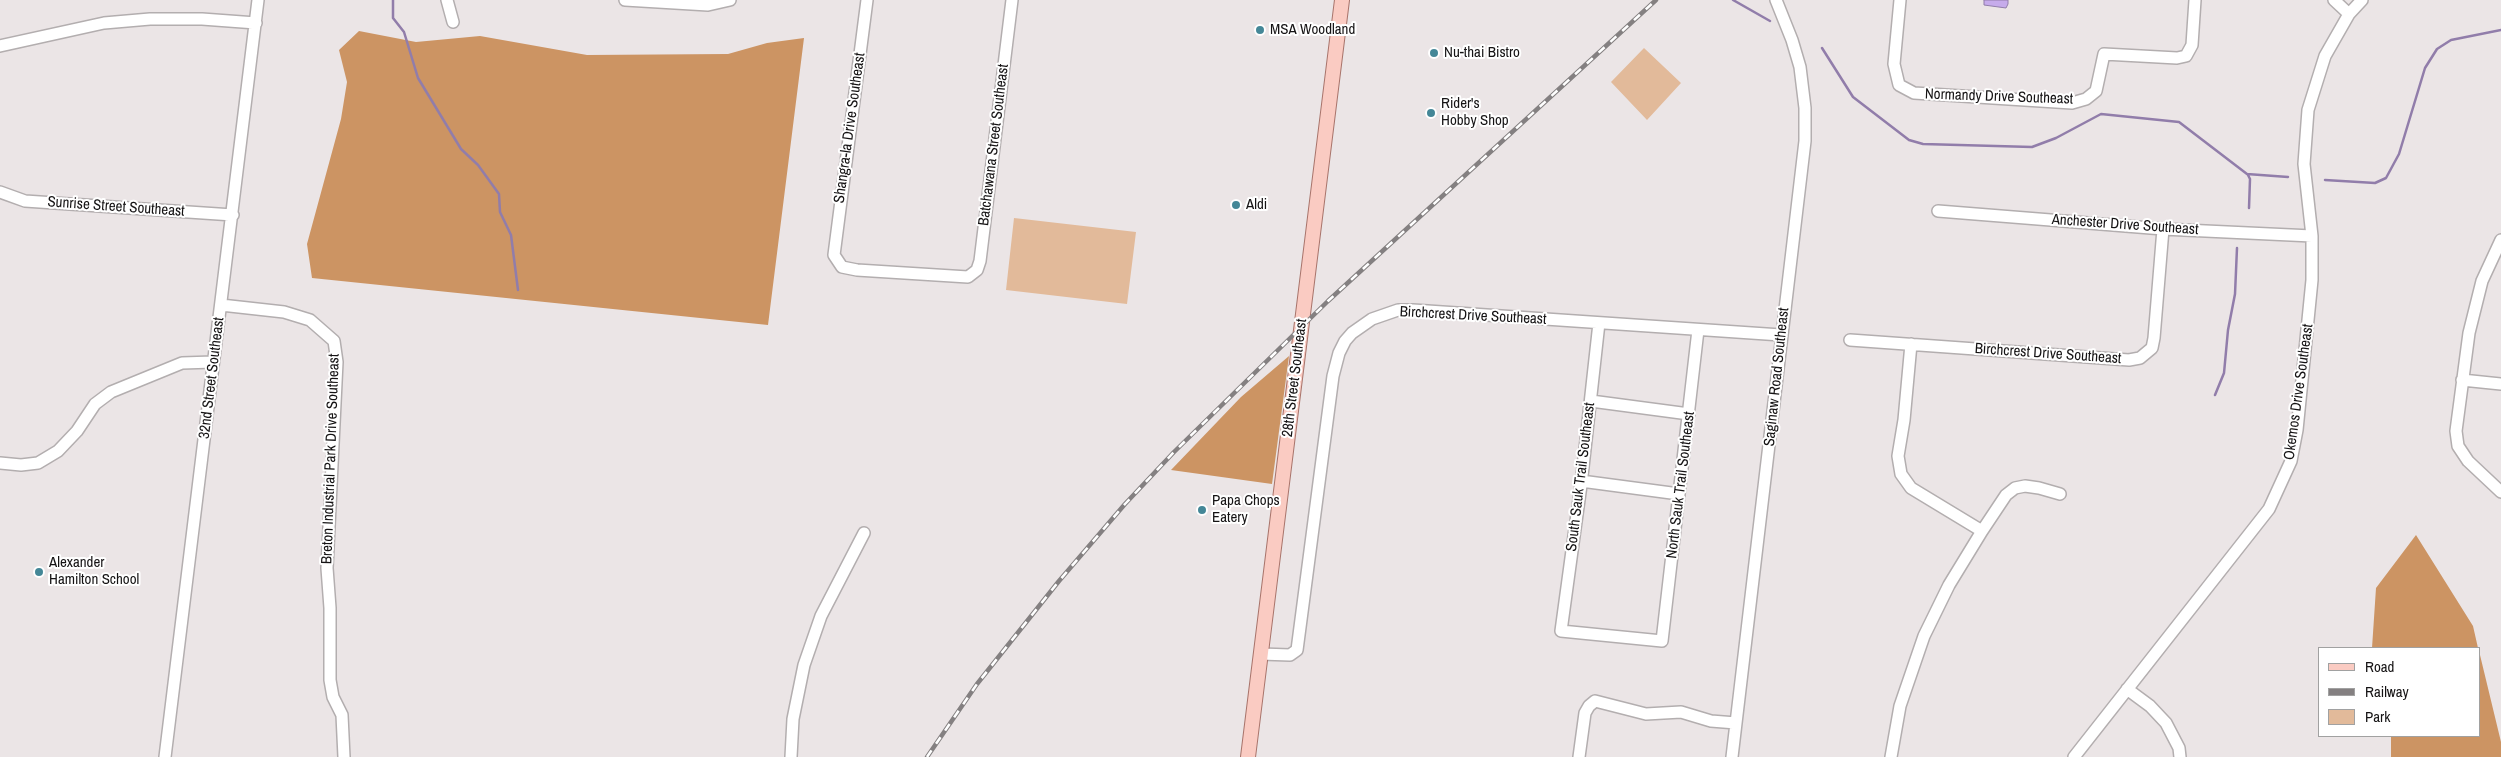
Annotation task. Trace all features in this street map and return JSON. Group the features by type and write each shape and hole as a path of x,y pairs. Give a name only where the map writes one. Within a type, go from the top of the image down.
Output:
{"main road":[{"name":"28th Street Southeast","path":"1248,757 1342,0"}],"street":[{"name":"32nd Street Southeast","path":"165,757 258,0"},
{"path":"447,0 453,22"},
{"path":"625,0 708,5 730,0"},
{"name":"Shangra-la Drive Southeast","path":"867,0 834,256 842,267 857,270 959,276"},
{"name":"Batchawana Street Southeast","path":"959,276 968,277 973,274 977,270 980,261 1012,0"},
{"name":"Saginaw Road Southeast","path":"1732,757 1805,141 1805,108 1800,67 1792,40 1776,0"},
{"name":"Normandy Drive Southeast","path":"1900,0 1894,64 1899,85 1914,94 2072,103 2086,99 2096,91 2104,54 2177,58 2186,56 2192,46 2195,0"},
{"path":"2334,0 2350,14"},
{"name":"Okemos Drive Southeast","path":"2074,757 2269,509 2291,461 2311,307 2312,236 2304,164 2308,110 2326,56 2350,14 2362,0"},
{"path":"0,46 104,23 150,19 202,18 256,22"},
{"name":"Sunrise Street Southeast","path":"0,192 25,201 232,215"},
{"name":"Anchester Drive Southeast","path":"1938,210 2163,229 2312,236"},
{"name":"Birchcrest Drive Southeast","path":"1850,340 2129,360 2140,358 2152,348 2154,338 2163,229"},
{"path":"2501,240 2482,281 2469,333 2456,431 2458,446 2468,461 2501,492"},
{"name":"Breton Industrial Park Drive Southeast","path":"221,305 293,314 310,320 334,341 337,362 326,568 330,608 330,680 333,696 342,715 344,757"},
{"name":"Birchcrest Drive Southeast","path":"1260,654 1290,655 1297,650 1333,376 1339,353 1352,333 1372,319 1398,310 1781,335"},
{"name":"South Sauk Trail Southeast","path":"1599,323 1591,401 1561,631 1662,641"},
{"name":"North Sauk Trail Southeast","path":"1662,641 1698,330"},
{"path":"1911,344 1898,456 1901,474 1911,488 1982,531"},
{"path":"0,463 21,465 38,463 58,451 77,431 95,404 110,392 182,363 213,362"},
{"path":"2462,380 2501,384"},
{"path":"1591,401 1689,414"},
{"path":"1581,481 1679,494"},
{"path":"1891,757 1900,706 1924,636 1949,585 1982,531 2006,496 2015,488 2025,486 2060,494"},
{"path":"790,757 793,719 804,665 821,616 864,533"},
{"path":"2127,689 2150,706 2166,723 2179,748 2180,757"},
{"path":"1579,757 1585,714 1589,706 1595,701 1646,714 1681,712 1710,721 1736,723"}],"green space":[{"path":"1644,48 1681,83 1647,120 1611,82"},
{"path":"1014,218 1136,232 1127,304 1006,290"}],"shaded area":[{"path":"1984,0 2008,0 2008,4 2006,8 1984,5"},
{"path":"359,31 416,42 480,36 587,55 728,54 767,43 804,38 768,325 312,278 307,244 341,119 347,82 339,50"},
{"path":"1289,356 1272,484 1171,470 1241,397"},
{"path":"2416,535 2473,626 2478,647 2372,647 2376,588"},
{"path":"2481,659 2501,742 2501,757 2391,757 2391,737 2481,737"}],"waterway":[{"path":"393,0 393,18 404,32 418,78 461,149 478,165 499,194 500,212 511,235 518,290"},
{"path":"1733,0 1770,21"},
{"path":"2325,180 2375,183 2386,178 2399,154 2425,68 2437,49 2451,40 2501,30"},
{"path":"1822,48 1853,97 1909,140 1923,144 2032,147 2056,138 2101,114 2179,122 2247,174 2288,177"},
{"path":"2248,175 2250,179 2249,208"},
{"path":"2215,395 2224,373 2228,330 2235,294 2237,248"}],"railway":[{"path":"927,757 977,684 1059,581 1125,504 1174,452 1328,301 1656,0"}],"place":[{"name":"MSA Woodland","path":"1260,30"},
{"name":"Nu-thai Bistro","path":"1434,53"},
{"name":"Rider's Hobby Shop","path":"1431,113"},
{"name":"Aldi","path":"1236,205"},
{"name":"Papa Chops Eatery","path":"1202,510"},
{"name":"Alexander Hamilton School","path":"39,572"}]}
